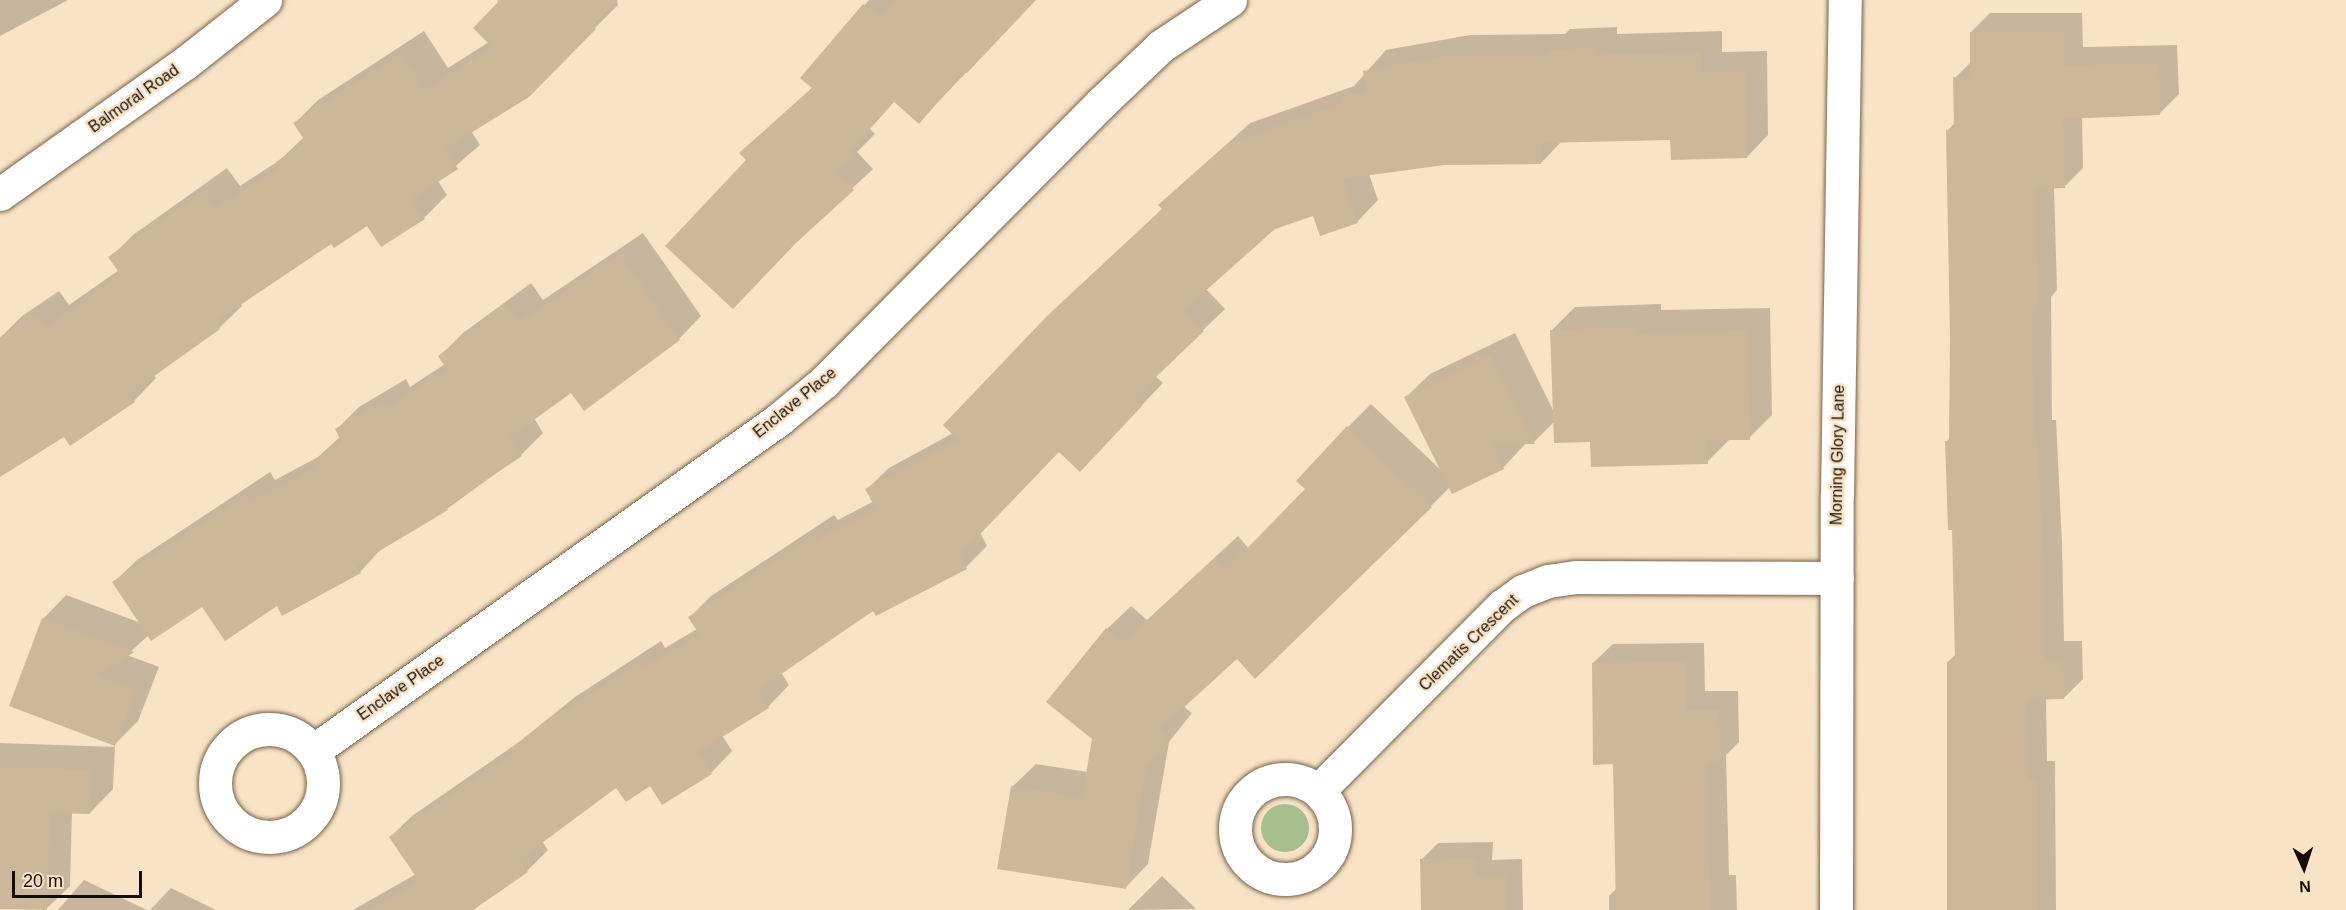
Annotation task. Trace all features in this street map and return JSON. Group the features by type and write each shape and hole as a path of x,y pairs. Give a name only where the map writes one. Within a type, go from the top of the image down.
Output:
{"street":[{"name":"Balmoral Road","path":"0,194 185,63 265,0"},
{"name":"Enclave Place","path":"313,751 814,390 1161,46 1230,0"},
{"name":"Morning Glory Lane","path":"1836,910 1837,578 1845,0"},
{"name":"Clematis Crescent","path":"1318,792 1502,606 1523,591 1548,580 1577,577 1837,578"}],"green space":[{"path":"1280,804 1290,804 1305,814 1309,828 1305,842 1299,848 1290,852 1280,852 1265,842 1261,833 1261,823 1271,808"}],"building":[{"path":"500,0 617,0 593,26 596,29 529,97 445,149 458,169 412,199 425,219 381,247 367,226 334,248 331,244 215,322 220,329 129,394 135,402 70,446 64,437 0,477 0,337 36,313 46,327 120,274 108,257 204,190 216,208 279,167 276,162 306,142 293,123 401,53 425,90 492,47 473,28"},
{"path":"896,0 1036,0 967,73 964,71 919,124 893,101 851,151 856,156 837,172 854,190 796,243 733,309 665,246 746,160 739,153 812,88 800,78 863,4 879,17"},
{"path":"2064,31 2064,66 2159,63 2160,115 2063,119 2065,188 2035,189 2039,311 2032,311 2034,438 2037,438 2044,563 2045,660 2063,659 2064,699 2027,700 2028,779 2037,779 2037,910 1947,910 1947,662 1955,661 1952,530 1948,530 1945,441 1949,441 1950,338 1946,130 1954,130 1953,77 1970,77 1970,32"},
{"path":"1596,48 1596,55 1701,52 1701,73 1746,72 1747,158 1671,160 1670,140 1541,143 1541,164 1444,165 1342,179 1358,223 1320,236 1313,216 1275,229 1184,310 1204,331 1134,398 1142,406 1080,472 1059,452 960,555 967,569 876,616 873,611 758,690 769,708 698,752 712,774 662,805 650,786 626,802 616,788 519,860 528,872 473,910 368,910 419,881 389,837 513,752 510,749 552,718 639,662 643,668 699,634 688,617 812,535 816,540 876,509 865,489 958,440 943,425 1047,316 1162,209 1158,205 1227,144 1343,103 1342,96 1366,92 1363,71 1447,56 1547,55 1547,50"},
{"path":"620,254 680,340 584,411 571,393 509,438 522,456 446,507 448,510 356,565 361,573 282,616 277,606 225,641 202,607 151,641 112,582 247,493 252,501 315,467 312,461 342,442 335,429 383,400 387,408 447,369 438,356 507,304 520,321"},
{"path":"1638,327 1639,333 1748,330 1750,440 1707,440 1708,464 1591,467 1590,442 1554,443 1550,330"},
{"path":"1491,355 1535,444 1493,445 1504,469 1452,494 1404,397"},
{"path":"1347,426 1432,507 1255,679 1237,659 1160,729 1170,737 1146,767 1126,889 997,869 1011,786 1082,798 1092,739 1046,702 1106,628 1123,642 1214,559 1225,571 1305,489 1296,481"},
{"path":"42,618 134,652 98,675 136,690 115,746 9,706"},
{"path":"1686,662 1686,710 1719,710 1720,763 1707,763 1710,910 1616,910 1613,764 1593,765 1592,663"},
{"path":"0,767 92,770 90,814 50,813 47,910 0,909"},
{"path":"1477,858 1476,876 1506,875 1506,910 1421,910 1420,859"}]}
